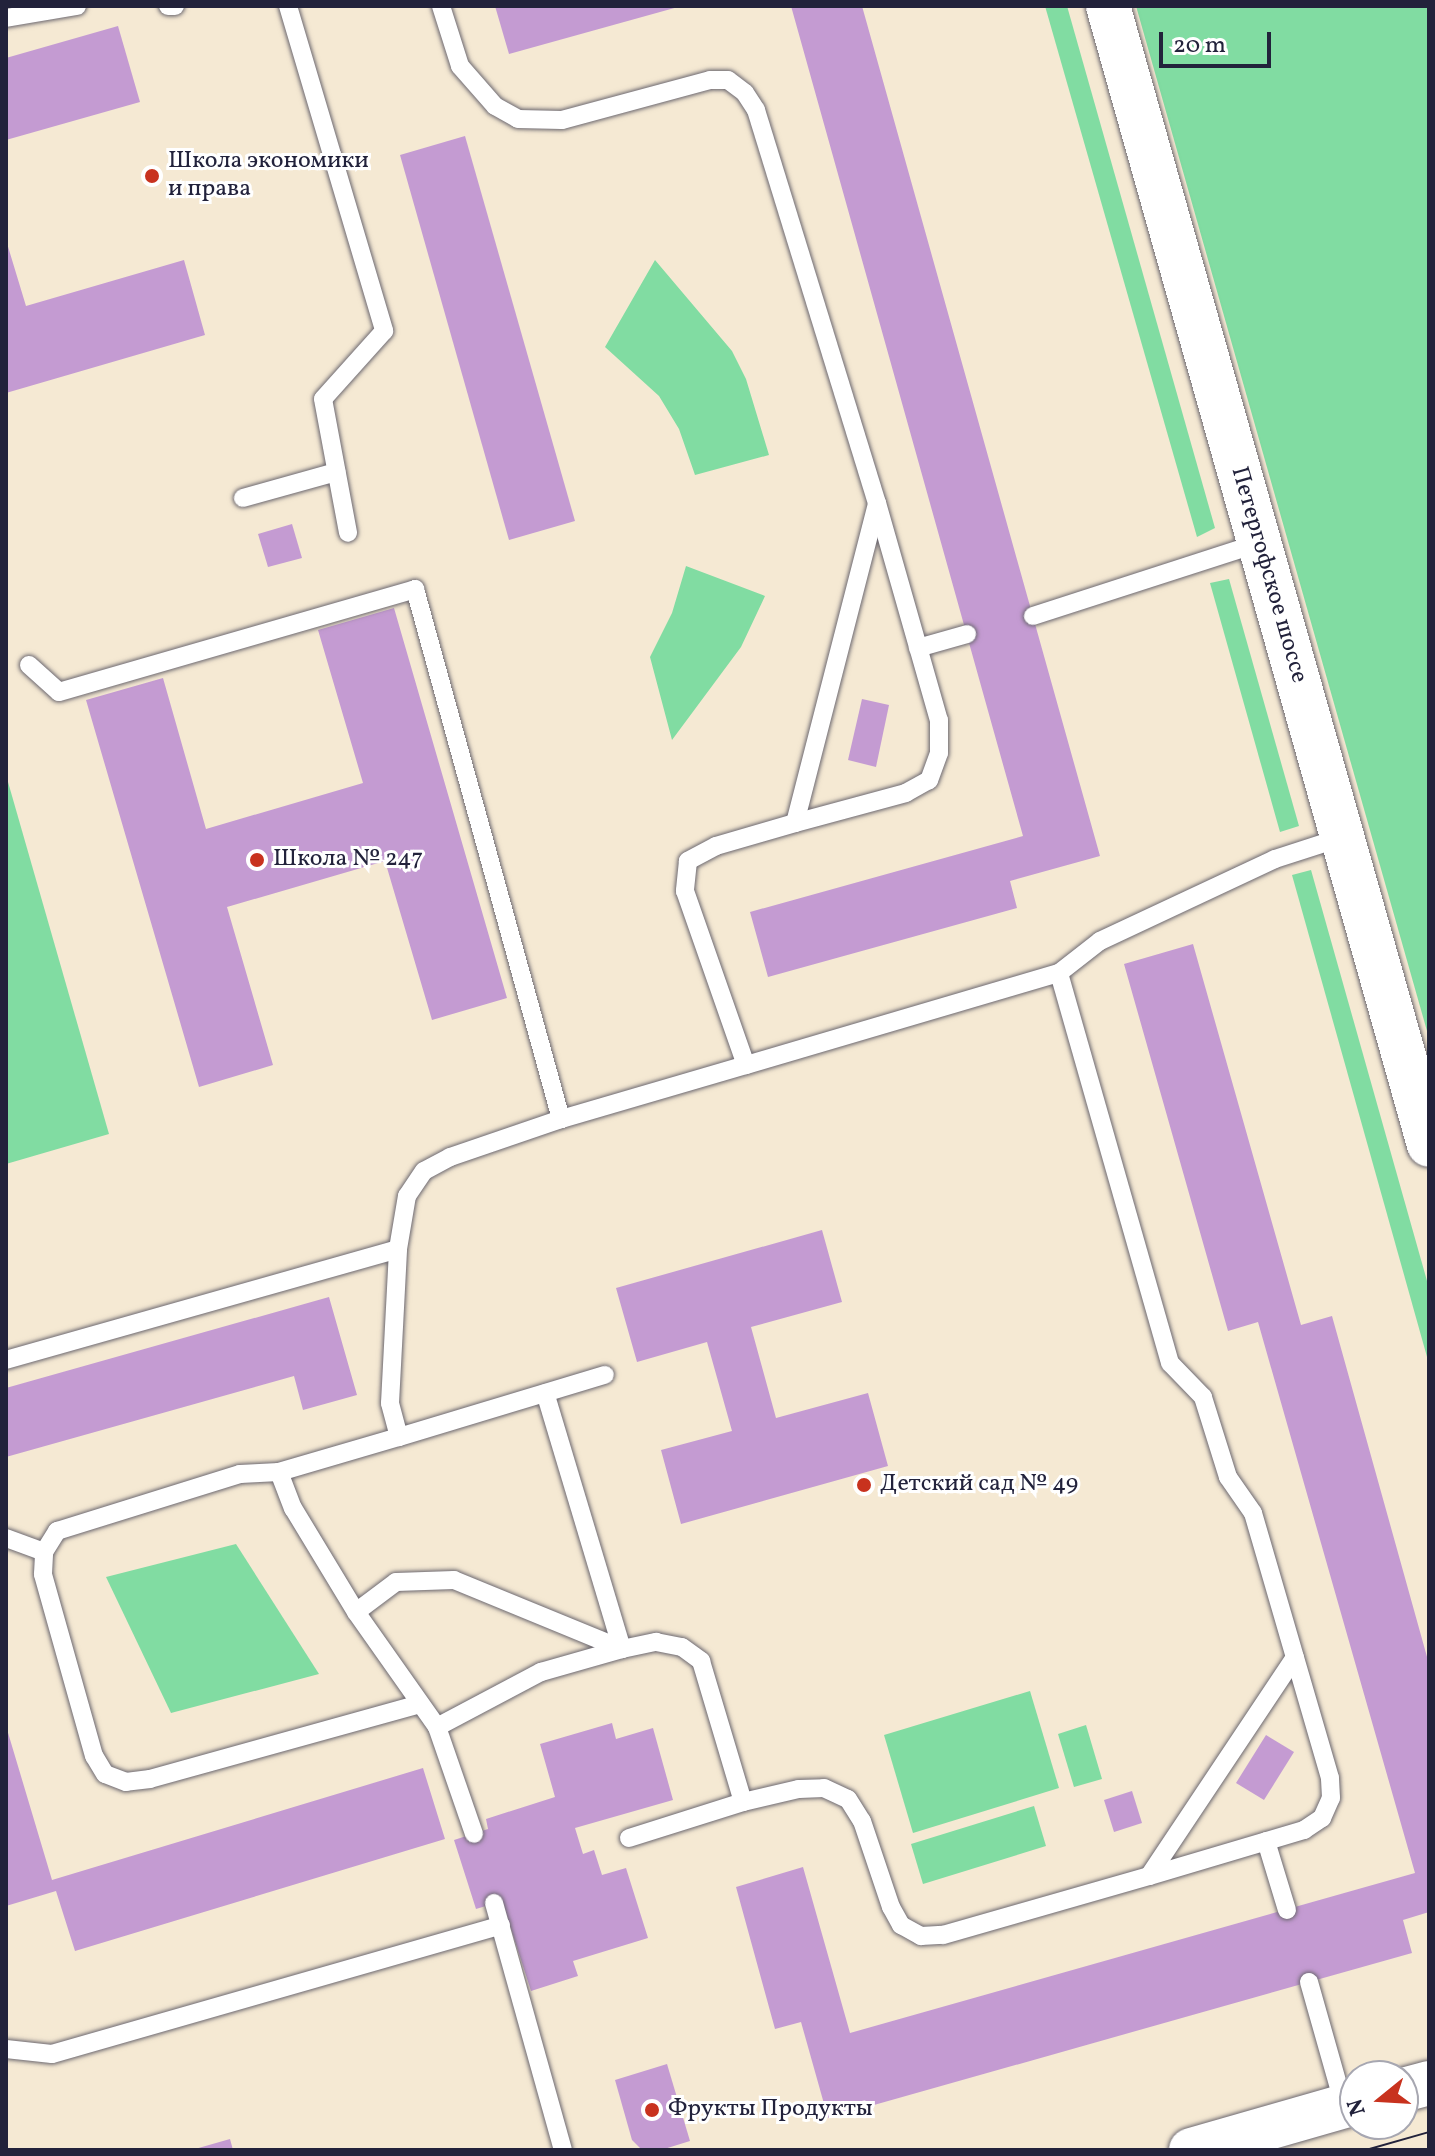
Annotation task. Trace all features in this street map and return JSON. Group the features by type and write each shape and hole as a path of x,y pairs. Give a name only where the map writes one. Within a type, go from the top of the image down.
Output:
{"street":[{"name":"Петергофское шоссе","path":"1108,6 1429,1145"},
{"path":"1191,2150 1339,2108"}],"lane":[{"path":"6,18 77,6"},
{"path":"168,6 175,6"},
{"path":"288,6 384,331 323,399 348,533"},
{"path":"441,6 460,66 495,106 518,119 562,120 710,80 728,80 745,93 756,110 877,503 939,720 939,753 929,780 906,793 716,846 688,861 685,891 746,1065"},
{"path":"243,498 336,472"},
{"path":"795,823 877,503"},
{"path":"1033,616 1259,543"},
{"path":"29,665 59,692 415,589 561,1119"},
{"path":"918,648 967,634"},
{"path":"399,1437 390,1403 398,1249 407,1196 424,1171 450,1157 561,1119 1059,973 1100,941 1275,859 1343,837"},
{"path":"629,1838 743,1802 799,1789 824,1788 848,1799 862,1821 891,1907 901,1925 921,1936 943,1935 1149,1876 1304,1830 1322,1818 1331,1798 1330,1778 1253,1513 1228,1477 1203,1397 1170,1363 1059,973"},
{"path":"6,1360 398,1249"},
{"path":"420,1704 126,1782 105,1774 94,1756 43,1574 44,1552 57,1531 240,1474 279,1472 605,1375"},
{"path":"545,1393 622,1649"},
{"path":"279,1472 293,1508 356,1612 437,1727 474,1834"},
{"path":"6,1538 44,1552"},
{"path":"356,1612 396,1582 454,1580 622,1649"},
{"path":"437,1727 541,1672 656,1642 682,1647 701,1661 743,1802"},
{"path":"1149,1876 1295,1657"},
{"path":"1266,1841 1287,1910"},
{"path":"494,1903 563,2150"},
{"path":"6,2049 52,2054 501,1925"},
{"path":"1309,1982 1339,2072"}],"green space":[{"path":"1045,6 1067,6 1215,528 1197,537"},
{"path":"1136,6 1429,6 1429,1038"},
{"path":"655,260 732,351 746,379 769,455 695,475 679,429 659,396 605,347"},
{"path":"686,566 765,596 741,647 672,740 650,657 672,613"},
{"path":"1229,579 1299,826 1280,832 1210,583"},
{"path":"6,775 109,1134 6,1164"},
{"path":"1311,870 1429,1288 1429,1364 1292,875"},
{"path":"236,1544 319,1674 171,1713 106,1577"},
{"path":"1030,1691 1059,1788 913,1833 884,1735"},
{"path":"1086,1725 1102,1779 1074,1787 1058,1734"},
{"path":"1034,1806 1046,1846 923,1884 911,1844"}],"building":[{"path":"495,6 678,6 678,7 509,54"},
{"path":"791,6 862,6 1100,856 1010,881 1017,908 768,977 750,912 1023,836"},
{"path":"118,26 140,102 6,140 6,58"},
{"path":"465,136 575,521 509,540 400,155"},
{"path":"6,240 26,306 184,260 205,335 6,393"},
{"path":"292,524 302,558 268,567 258,534"},
{"path":"394,608 507,998 432,1020 385,861 227,907 273,1065 199,1087 86,700 163,678 206,829 363,783 318,630"},
{"path":"862,699 889,705 876,767 848,760"},
{"path":"1193,944 1301,1325 1332,1316 1429,1664 1429,1912 1403,1920 1412,1953 828,2118 801,2022 775,2029 736,1887 803,1867 850,2033 1415,1873 1258,1322 1228,1331 1124,964"},
{"path":"822,1230 842,1302 751,1327 776,1418 868,1393 888,1466 681,1524 661,1450 732,1431 707,1342 637,1362 616,1288"},
{"path":"329,1297 357,1395 303,1410 294,1376 6,1457 6,1388"},
{"path":"612,1723 616,1739 653,1728 673,1800 575,1828 583,1854 594,1850 602,1875 626,1868 648,1938 573,1961 578,1976 531,1991 502,1901 476,1909 454,1840 488,1829 486,1819 555,1797 540,1744"},
{"path":"6,1726 52,1880 423,1768 445,1839 75,1951 56,1891 6,1906"},
{"path":"1266,1735 1294,1752 1264,1800 1236,1783"},
{"path":"1132,1791 1142,1823 1114,1832 1104,1800"},
{"name":"Фрукты Продукты","path":"667,2064 690,2141 661,2150 642,2150 632,2140 615,2080"},
{"path":"230,2139 233,2150 195,2150 195,2149"}],"tram line":[{"path":"1366,2150 1429,2132"}],"place":[{"name":"Школа экономики и права","path":"152,176"},
{"name":"Школа № 247","path":"257,860"},
{"name":"Детский сад № 49","path":"864,1485"},
{"name":"Фрукты Продукты","path":"652,2110"}]}
